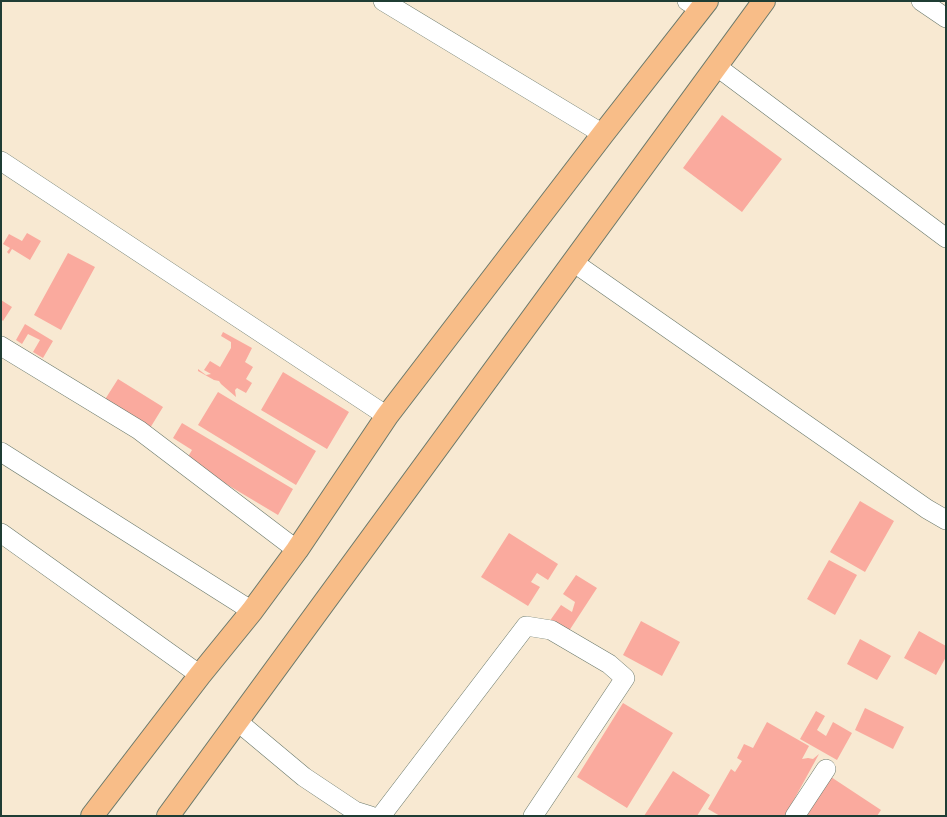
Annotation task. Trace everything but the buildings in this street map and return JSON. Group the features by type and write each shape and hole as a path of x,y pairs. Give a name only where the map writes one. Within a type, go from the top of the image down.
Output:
{"main road":[{"path":"168,816 764,1"},
{"path":"92,816 297,550 388,416 602,134 698,4"}],"street":[{"path":"383,1 602,134"},
{"path":"921,1 946,18"},
{"path":"716,66 946,238"},
{"path":"1,161 388,416"},
{"path":"573,262 927,509 946,520"},
{"path":"1,346 139,430 297,550"},
{"path":"1,452 252,610"},
{"path":"1,533 200,675"},
{"path":"381,816 526,626 551,630 609,664 625,678 534,816"},
{"path":"237,720 304,777 355,811 371,816"},
{"path":"795,816 826,769"}]}
